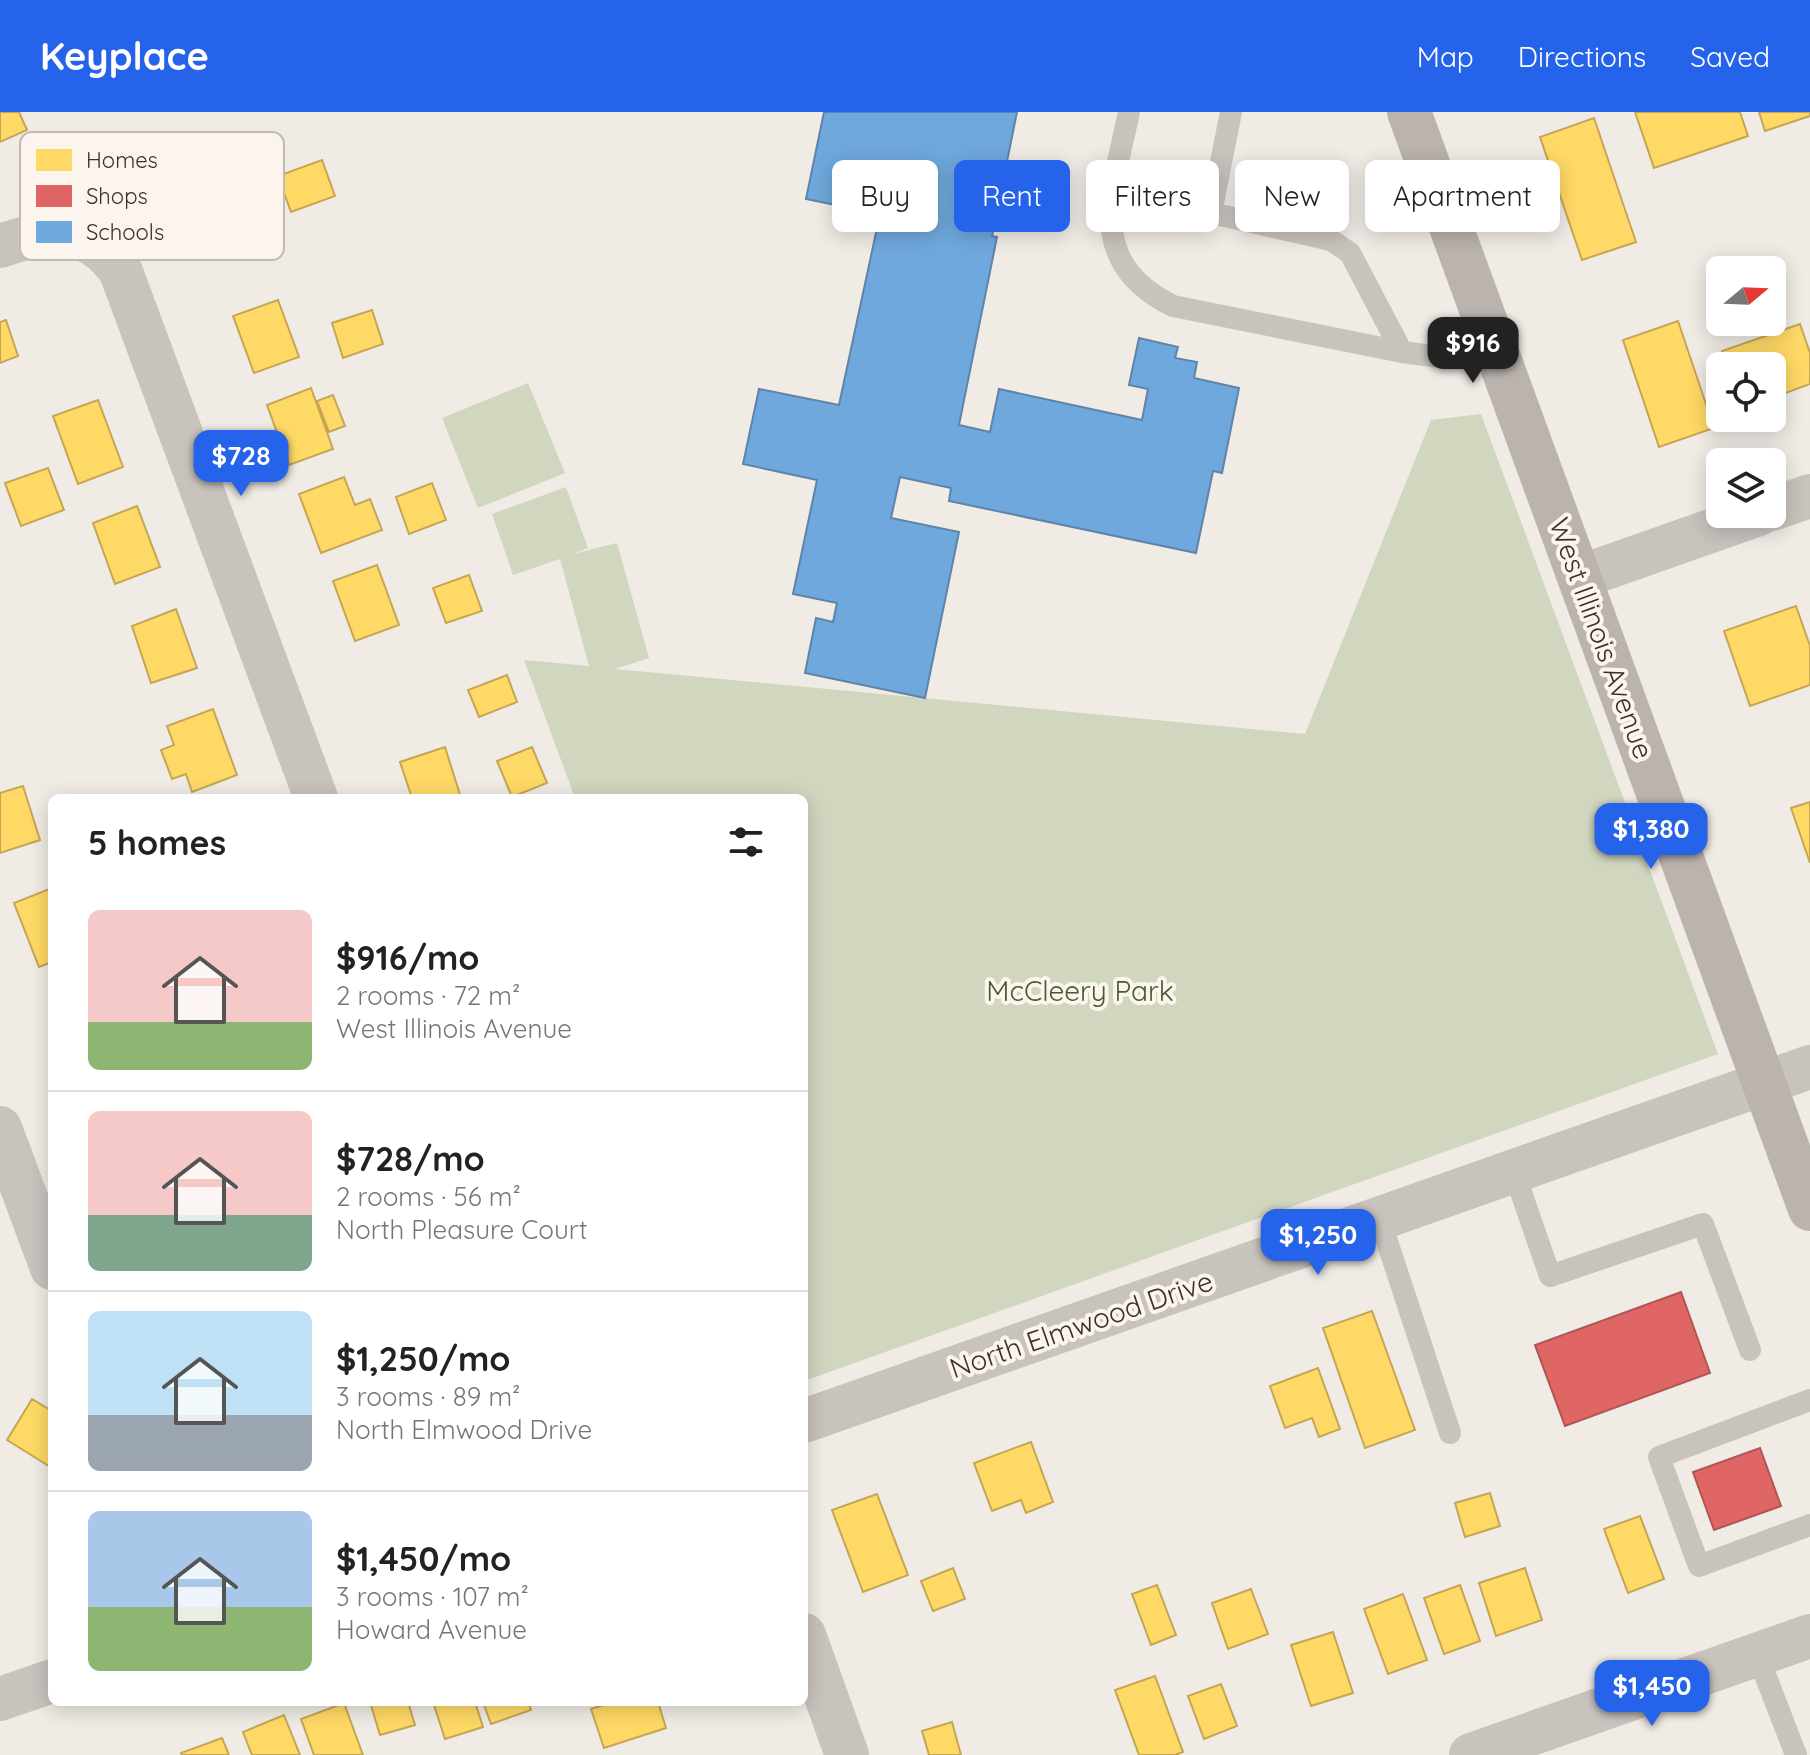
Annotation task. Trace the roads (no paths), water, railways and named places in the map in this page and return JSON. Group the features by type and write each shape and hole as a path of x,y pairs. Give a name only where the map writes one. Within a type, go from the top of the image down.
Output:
{"main road":[{"name":"West Illinois Avenue","path":"1409,112 1764,1084 1806,1186"}],"street":[{"path":"0,246 20,240"},
{"path":"111,260 121,272 315,794"},
{"path":"1786,504 1810,496"},
{"path":"1580,577 1719,528"},
{"name":"North Elmwood Drive","path":"808,1420 1810,1067"},
{"path":"0,1128 48,1257"},
{"path":"808,1646 847,1755"},
{"path":"1471,1755 1757,1654 1807,1646"},
{"path":"0,1699 48,1682"}],"lane":[{"path":"1129,112 1109,215 1116,252 1137,283 1173,306 1402,352 1440,357 1496,348"},
{"path":"1231,112 1211,213 1331,240 1350,253 1402,352"},
{"path":"1514,1172 1550,1276 1703,1224 1750,1350"},
{"path":"1380,1220 1450,1433"},
{"path":"1810,1400 1659,1457 1699,1566 1810,1525"},
{"path":"1757,1654 1796,1755"}],"park label":[{"name":"McCleery Park","path":"1080,990"}]}
